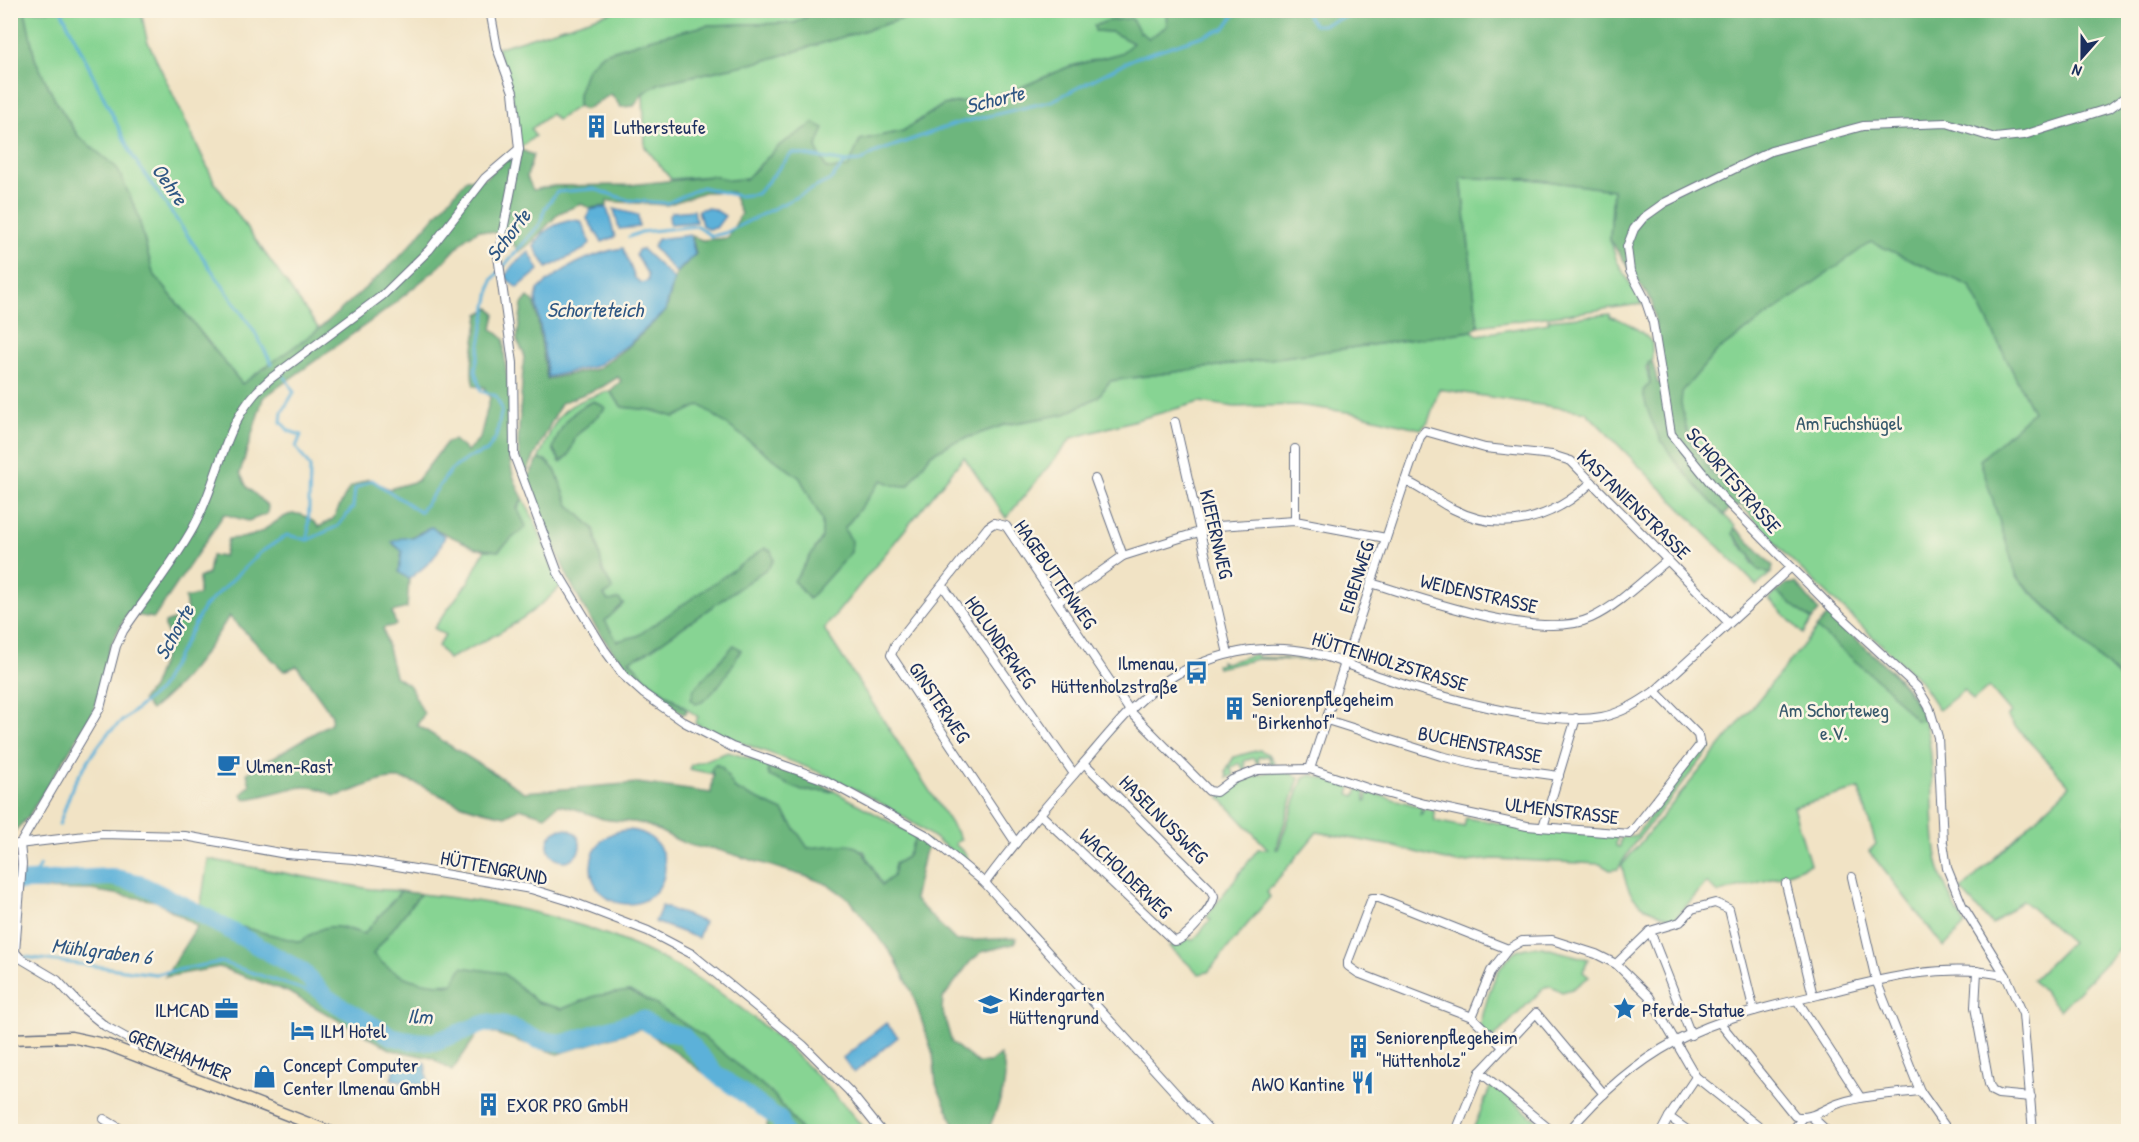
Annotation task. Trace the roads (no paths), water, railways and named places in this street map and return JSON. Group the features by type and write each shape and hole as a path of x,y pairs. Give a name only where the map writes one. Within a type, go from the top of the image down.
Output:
{"main road":[{"name":"GRENZHAMMER","path":"10,1039 71,1037 108,1045 331,1131"}],"street":[{"path":"490,10 497,48 513,92 519,149 498,256 513,363 514,455 558,573 604,649 624,675 644,694 708,735 732,747 825,780 928,836 985,883 1211,1131"},
{"name":"SCHORTESTRASSE","path":"2033,1131 2023,1014 2006,976 1962,905 1950,879 1943,842 1938,737 1929,706 1917,687 1791,567 1716,489 1671,434 1653,323 1627,260 1627,247 1634,229 1643,218 1664,203 1771,151 1863,126 1909,123 1947,123 1995,138 2024,135 2110,108 2128,95"},
{"path":"134,1054 132,1041 94,1017 57,980 17,955 22,864 20,844 100,708 116,646 123,631 192,529 212,489 239,412 254,392 382,295 429,250 484,178 519,149"},
{"name":"KIEFERNWEG","path":"1174,422 1228,654"},
{"name":"EIBENWEG","path":"1310,769 1420,437 1425,432"},
{"name":"KASTANIENSTRASSE","path":"1425,432 1485,448 1559,456 1571,461 1729,623"},
{"path":"1295,448 1295,521"},
{"path":"1095,479 1123,556"},
{"path":"1405,481 1419,486 1450,508 1465,515 1492,522 1539,517 1573,500 1592,482"},
{"path":"1058,602 1123,556 1200,530 1246,523 1295,521 1386,538"},
{"name":"HAGEBUTTENWEG","path":"991,524 998,523 1006,526 1130,711 1209,791 1216,792 1232,780 1258,770 1310,769"},
{"name":"GINSTERWEG","path":"991,524 895,645 891,655 1016,843"},
{"name":"WEIDENSTRASSE","path":"1371,583 1480,614 1524,623 1564,625 1581,622 1599,614 1668,560"},
{"name":"HÜTTENHOLZSTRASSE","path":"985,883 1040,814 1130,711 1148,694 1176,674 1228,654 1269,649 1293,649 1346,663 1412,688 1459,700 1534,714 1576,718 1604,716 1620,711 1654,691 1791,567"},
{"name":"HOLUNDERWEG","path":"943,586 1074,774"},
{"name":"ULMENSTRASSE","path":"1310,769 1366,788 1425,804 1543,827 1630,834 1698,748 1701,740 1654,691"},
{"name":"BUCHENSTRASSE","path":"1543,827 1576,718"},
{"name":"BUCHENSTRASSE","path":"1327,720 1440,756 1478,765 1559,776"},
{"name":"HASELNUSSWEG","path":"1084,763 1210,889 1214,902"},
{"name":"WACHOLDERWEG","path":"1040,814 1174,941 1182,939 1214,902"},
{"name":"HÜTTENGRUND","path":"10,845 102,834 185,836 286,854 354,859 403,867 531,890 570,901 648,931 692,954 802,1044 849,1091 882,1131"},
{"path":"1852,877 1876,980 1920,1091 1949,1131"},
{"path":"1786,884 1813,996"},
{"path":"1503,1047 1472,1017 1391,987 1358,973 1348,966 1367,906 1372,898 1379,898 1508,949"},
{"path":"1616,964 1650,931 1680,922 1692,909 1715,903 1729,909 1754,1011"},
{"path":"1650,931 1691,1035"},
{"path":"1472,1017 1491,971 1508,949 1522,941 1552,940 1596,954 1616,964 1649,996 1696,1077 1765,1131"},
{"path":"1977,971 1975,1007 1989,1084 1992,1091 1998,1094 2031,1097"},
{"path":"1568,1131 1604,1094 1646,1060 1676,1041 1720,1023 1754,1011 1876,980 1916,974 1977,971 2006,976"},
{"path":"1797,1000 1860,1097"},
{"path":"1457,1129 1480,1072 1536,1013 1604,1094"},
{"path":"1720,1023 1790,1112 1807,1117 1828,1131"},
{"path":"1480,1072 1553,1131"},
{"path":"1661,1131 1696,1077"},
{"path":"1791,1131 1807,1117 1860,1097 1920,1091"},
{"path":"1669,1117 1690,1131"},
{"path":"104,1119 126,1131"}],"water":[{"path":"607,208 615,237 602,242 587,219 590,210"},
{"path":"614,209 638,215 639,227 619,229"},
{"path":"714,209 725,216 716,228 708,229 702,225 698,210"},
{"path":"694,210 696,222 670,224 669,215 672,212"},
{"path":"572,220 581,221 590,243 585,249 547,268 534,247 549,229"},
{"path":"690,235 695,254 676,273 653,247 657,239"},
{"name":"Schorteteich","path":"623,248 635,278 641,283 648,281 648,275 636,255 638,250 642,249 674,279 665,311 629,344 596,366 548,377 536,299 538,290 556,275 577,263 611,250"},
{"path":"529,252 539,270 517,288 505,277 513,265"},
{"path":"431,527 445,536 442,544 431,561 409,579 399,572 402,551 392,542 404,537 413,538"},
{"path":"564,829 575,834 580,845 575,856 564,861 553,856 548,845 553,834"},
{"path":"628,830 649,836 659,846 665,867 659,888 649,898 628,904 607,898 597,888 591,867 597,846 607,836"},
{"path":"662,906 704,922 698,938 655,922"},
{"path":"886,1023 898,1037 854,1073 843,1058"},
{"path":"399,1058 425,1063 428,1083 426,1086 391,1079"}],"waterway":[{"name":"Oehre","path":"61,10 133,157 254,331 272,364"},
{"name":"Schorte","path":"59,825 73,785 93,753 108,733 159,690 204,607 261,552 287,535 308,540 338,526 353,507 355,489 372,480 420,512 451,470 468,458 487,451 496,437 502,409 496,396 481,391 475,371 492,280 540,224 545,208 557,192 594,189 628,200 667,203 702,187 738,196 757,194 792,153 846,162 861,161 874,153 955,124 1052,101 1135,58 1224,29 1238,10"},
{"path":"1304,10 1314,25 1322,25 1365,10"},
{"path":"629,237 641,232 697,226 711,236 725,233 830,180 846,162"},
{"name":"Oehre","path":"285,377 294,392 282,412 281,422 289,431 301,435 296,447 310,467 308,540"},
{"name":"Schorte","path":"31,881 40,865"},
{"name":"Ilm","path":"10,882 111,877 138,883 199,913 302,971 327,998 391,1036 411,1041 434,1042 486,1023 512,1027 538,1040 564,1043 641,1019 658,1029 683,1036 715,1073 780,1120 784,1132"},
{"name":"Mühlgraben 6","path":"25,957 155,974 221,962 327,998"}],"place":[{"name":"Luthersteufe","path":"596,126"},
{"name":"Ilmenau, Hüttenholzstraße","path":"1196,673"},
{"name":"Seniorenpflegeheim \"Birkenhof\"","path":"1234,709"},
{"name":"Ulmen-Rast","path":"228,765"},
{"name":"Kindergarten Hüttengrund","path":"991,1004"},
{"name":"ILMCAD","path":"227,1009"},
{"name":"Pferde-Statue","path":"1624,1009"},
{"name":"ILM Hotel","path":"302,1030"},
{"name":"Seniorenpflegeheim \"Hüttenholz\"","path":"1358,1047"},
{"name":"Concept Computer Center Ilmenau GmbH","path":"265,1076"},
{"name":"AWO Kantine","path":"1363,1083"},
{"name":"EXOR PRO GmbH","path":"489,1104"}],"park label":[{"name":"Am Fuchshügel","path":"1849,422"},
{"name":"Am Schorteweg e.V.","path":"1834,720"}]}
